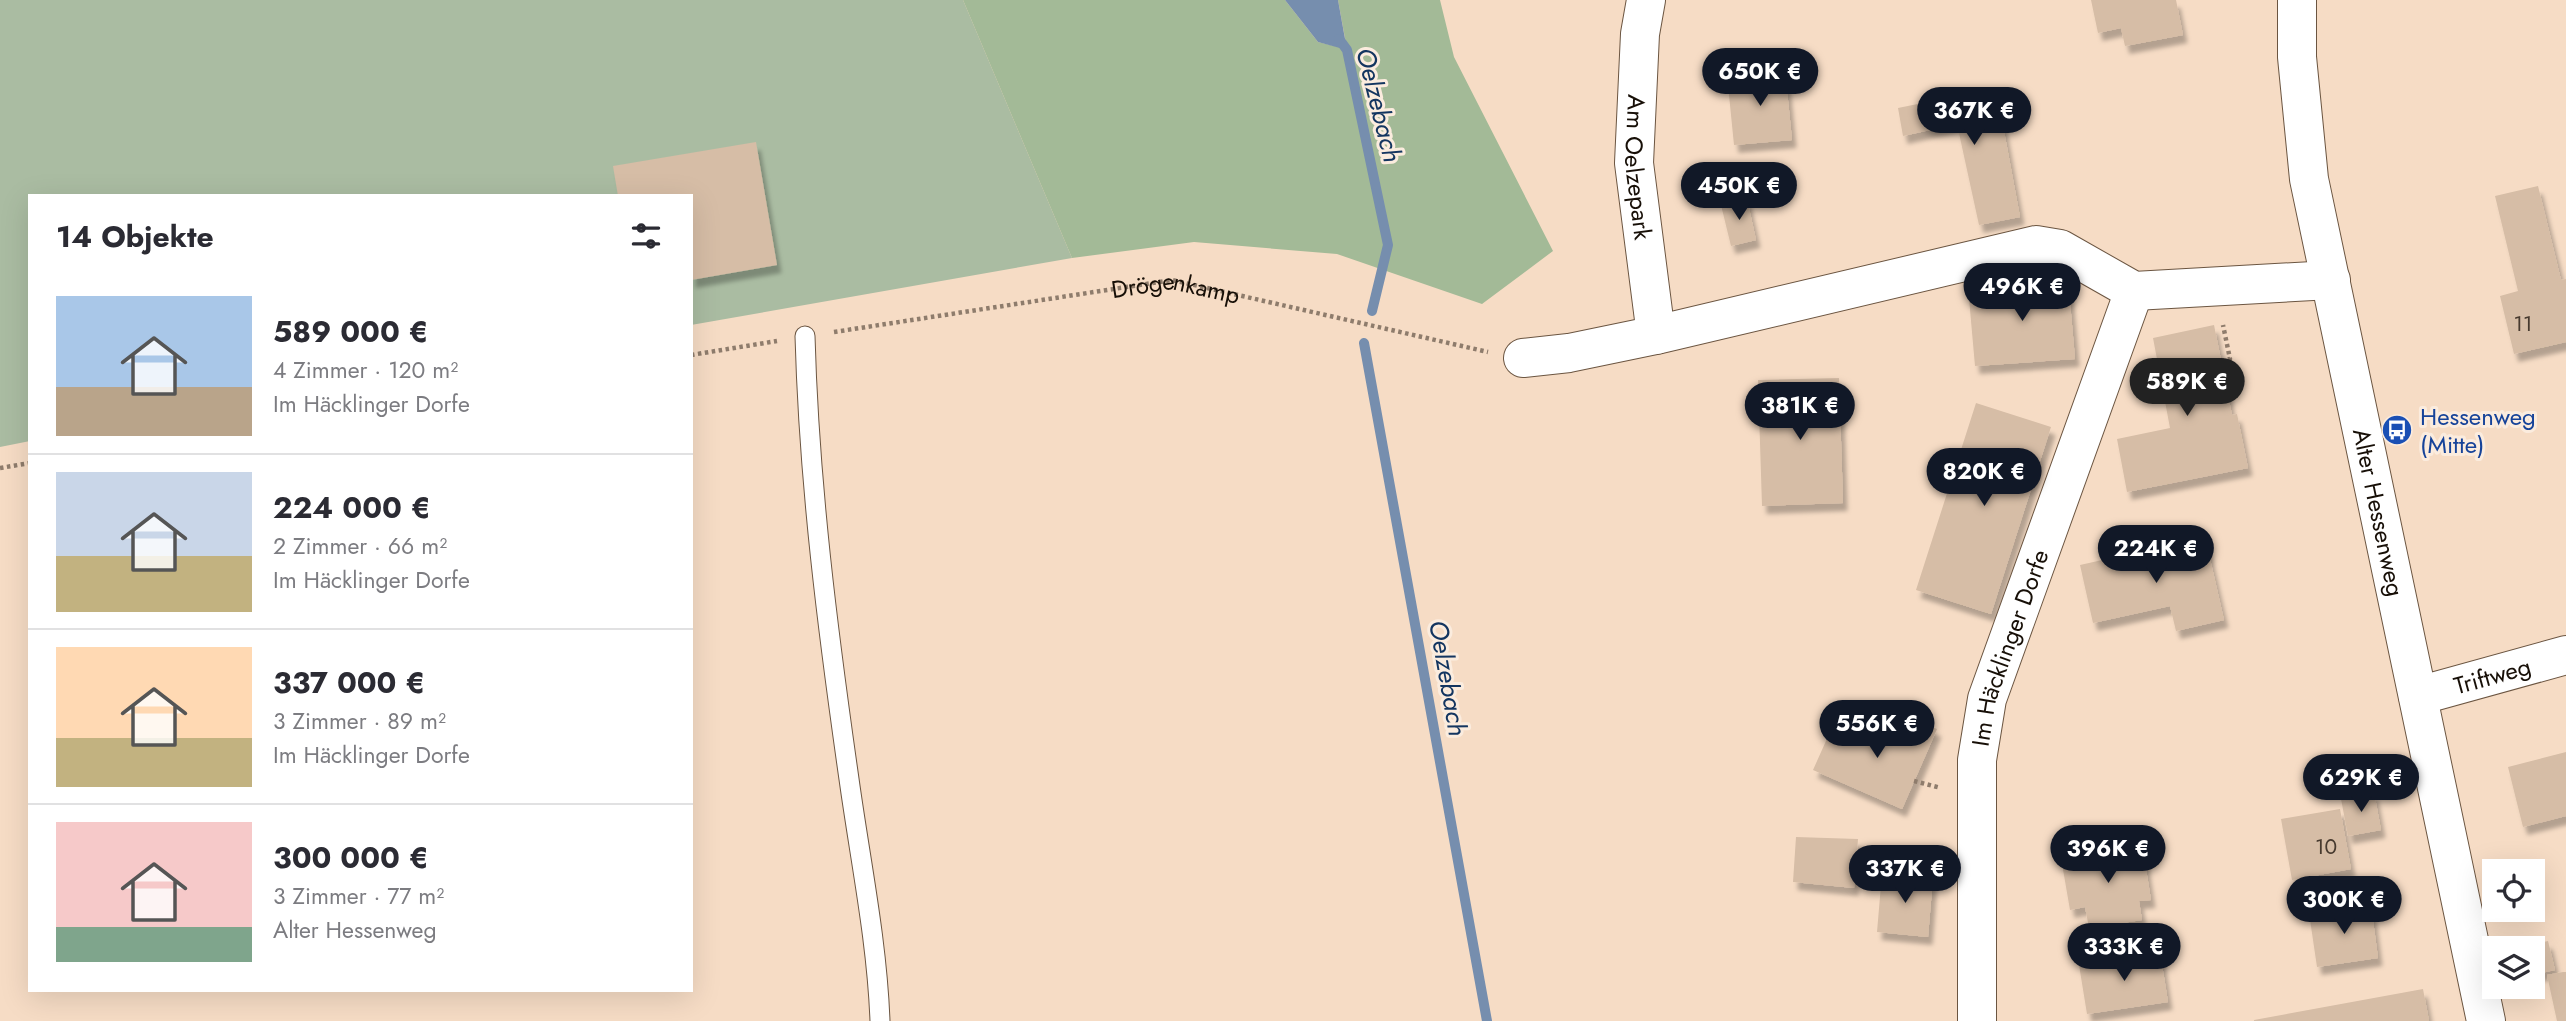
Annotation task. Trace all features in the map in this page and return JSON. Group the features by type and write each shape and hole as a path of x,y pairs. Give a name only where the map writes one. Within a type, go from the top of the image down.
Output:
{"street":[{"name":"Am Oelzepark","path":"1646,0 1640,34 1634,163 1656,335"},
{"name":"Alter Hessenweg","path":"2297,0 2297,57 2309,179 2486,1021"},
{"path":"1523,358 1569,353 1656,335 2036,245 2060,249 2134,291 2331,281"},
{"name":"Im Häcklinger Dorfe","path":"1978,1021 1978,760 1987,699 2134,291"},
{"name":"Triftweg","path":"2418,696 2566,655"}],"lane":[{"path":"805,336 808,434 818,540 867,896 880,1021"}],"path":[{"name":"Drögenkamp","path":"693,355 1172,280 1486,352 1523,358"},
{"path":"0,468 28,464"}],"green space":[{"path":"0,0 963,0 1072,258 693,325 693,194 28,194 28,441 0,447"},
{"path":"963,0 1285,0 1318,42 1347,49 1338,0 1440,0 1454,57 1553,251 1482,304 1337,254 1194,242 1072,258"}],"water":[{"path":"1285,0 1338,0 1347,50 1318,42"}],"building":[{"path":"2091,0 2176,0 2183,35 2125,46 2121,28 2098,33"},
{"path":"1785,70 1792,140 1734,145 1727,75"},
{"path":"1996,88 2020,217 1979,225 1957,124 1903,136 1898,108"},
{"path":"756,142 777,265 693,280 693,194 618,194 613,166"},
{"path":"2538,186 2561,280 2566,279 2566,342 2514,354 2500,296 2518,291 2495,196"},
{"path":"1747,199 1756,240 1731,246 1721,205"},
{"path":"2068,279 2075,359 1975,366 1968,287"},
{"path":"2214,325 2232,415 2237,414 2248,468 2127,492 2117,439 2170,428 2153,338"},
{"path":"1839,378 1843,503 1762,506 1758,380"},
{"path":"1976,403 2051,427 1991,614 1916,590"},
{"path":"2205,537 2224,620 2176,631 2170,606 2093,623 2080,565"},
{"path":"1901,714 1937,729 1902,809 1813,770 1834,723 1887,746"},
{"path":"2566,752 2566,816 2523,827 2508,767"},
{"path":"2374,792 2381,830 2348,836 2341,799"},
{"path":"2340,809 2351,869 2292,880 2281,819"},
{"path":"1796,837 1858,839 1854,888 1793,882"},
{"path":"2142,844 2151,900 2139,901 2142,920 2089,928 2085,907 2070,910 2061,858"},
{"path":"1882,873 1933,877 1928,937 1877,932"},
{"path":"2371,905 2378,958 2317,967 2309,913"},
{"path":"2548,941 2555,970 2545,972 2545,942"},
{"path":"2160,952 2168,1002 2087,1014 2079,965"},
{"path":"2566,972 2566,1021 2557,1021 2547,975"},
{"path":"2423,989 2429,1021 2254,1021 2254,1020"}],"waterway":[{"name":"Oelzebach","path":"1339,39 1347,50 1388,245 1372,311"},
{"name":"Oelzebach","path":"1364,343 1487,1021"}],"place":[{"name":"Hessenweg (Mitte)","path":"2397,430"}]}
